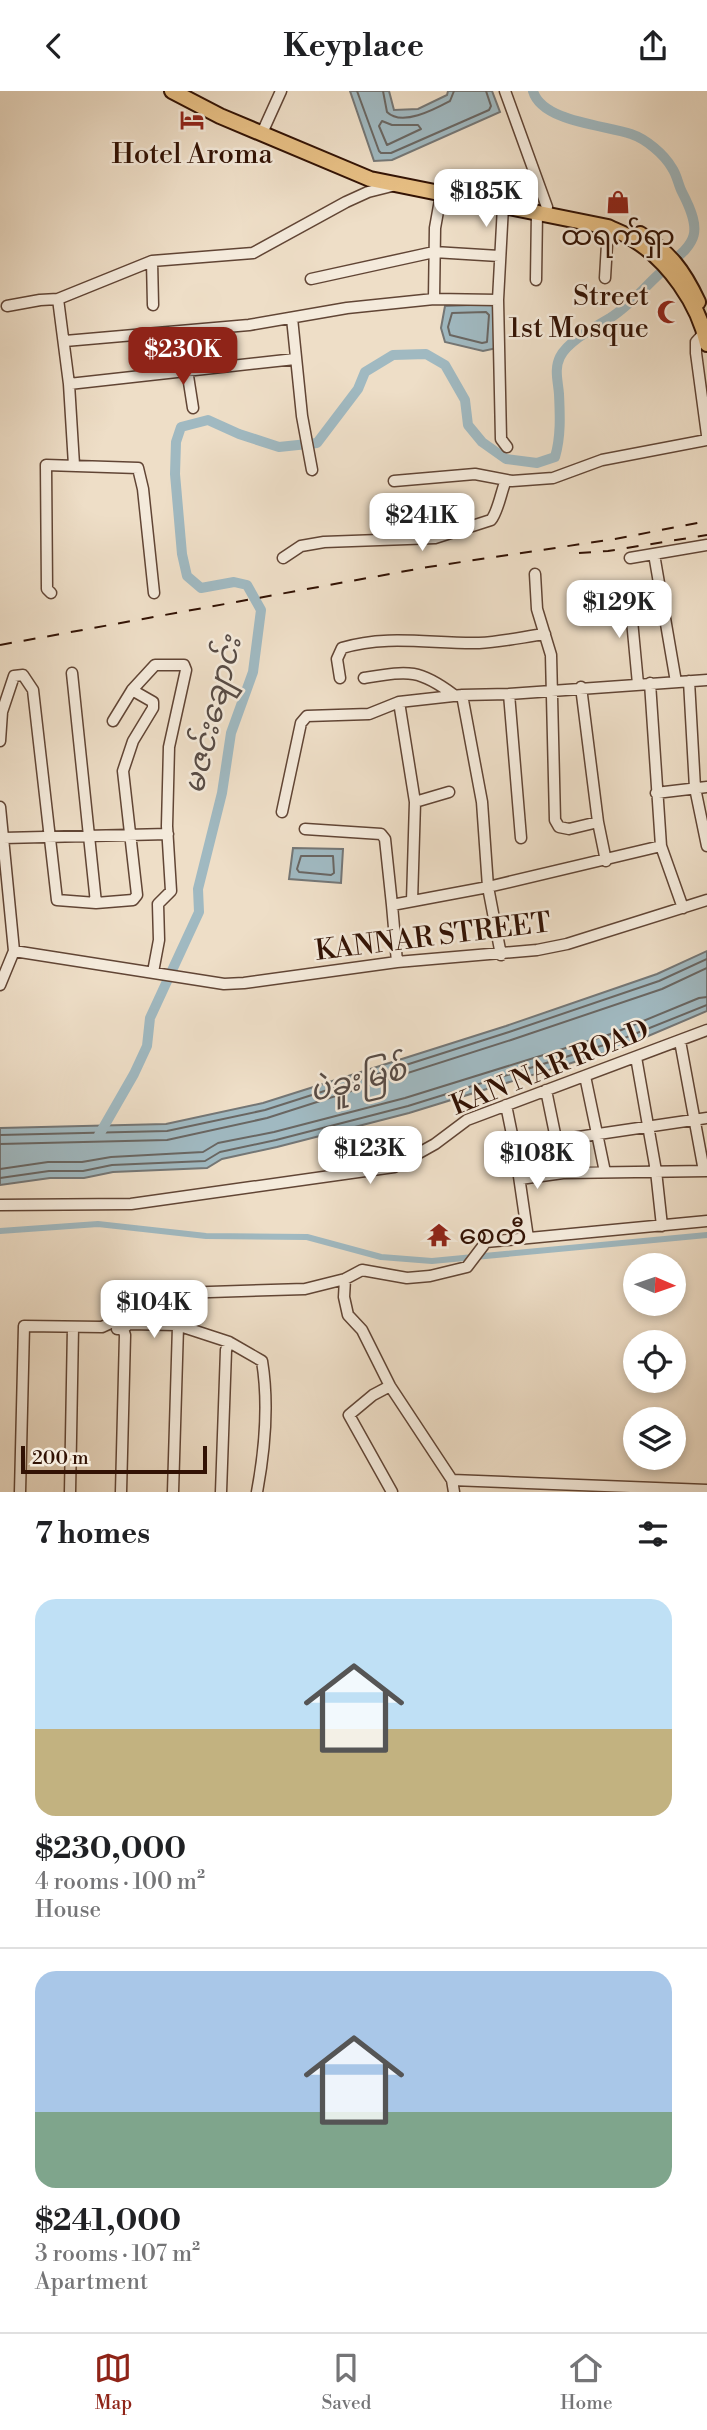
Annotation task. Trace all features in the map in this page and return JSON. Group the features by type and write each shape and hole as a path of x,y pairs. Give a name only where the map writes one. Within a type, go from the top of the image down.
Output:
{"highway":[{"path":"172,91 220,116 379,174 503,206 542,210 608,227 656,250"},
{"path":"187,91 351,172 393,185 441,190 610,221 638,233 700,290 707,336"},
{"path":"672,266 707,336"}],"street":[{"path":"264,130 281,91"},
{"path":"505,91 542,210 536,280"},
{"path":"7,306 58,299 152,261 253,253 346,202 393,185"},
{"path":"434,299 434,252 441,190"},
{"path":"503,206 498,300 500,439 508,447"},
{"path":"605,278 608,227"},
{"path":"311,279 434,252 499,255"},
{"path":"152,261 153,305"},
{"path":"58,299 65,341 74,465"},
{"path":"65,341 249,325 347,308 434,299 498,300"},
{"path":"292,318 302,416 313,470"},
{"path":"181,331 193,408"},
{"path":"394,481 475,474 506,480 533,481 553,478 601,460 707,437 696,342 707,336"},
{"path":"69,384 295,359"},
{"path":"51,593 47,589 46,465 138,468 143,489 154,593"},
{"path":"283,558 301,546 324,542 435,538 491,520 495,517 499,496 506,480"},
{"path":"630,558 707,545"},
{"path":"654,554 676,682"},
{"path":"535,574 537,609 551,655 555,820 559,827 569,829 598,822"},
{"path":"598,598 627,596 630,599 638,684"},
{"path":"340,678 337,659 342,648 364,641 482,643 545,634"},
{"path":"114,721 132,690 155,665 184,665 186,670 169,747 167,781 171,891 158,904 156,972"},
{"path":"72,673 96,902"},
{"path":"0,741 2,712 14,676 23,674 33,690 57,900 133,900 136,895 123,771 133,741 153,708 153,702 132,690"},
{"path":"364,678 393,674 425,676 458,695 482,802 488,887 500,955"},
{"path":"282,812 301,723 307,716 369,713 399,702 458,695 707,680"},
{"path":"689,681 695,788 707,846"},
{"path":"650,683 661,846 683,908"},
{"path":"581,687 598,822 606,861"},
{"path":"509,694 521,838"},
{"path":"399,702 415,802 412,901"},
{"path":"656,793 707,787"},
{"path":"415,802 449,792"},
{"path":"0,807 4,887 14,951 0,985"},
{"path":"305,829 381,834 385,839 397,962"},
{"path":"3,838 168,834"},
{"path":"392,905 488,887 661,846"},
{"name":"KANNAR STREET","path":"14,951 224,984 244,983 397,962 500,955 567,944 707,900"},
{"name":"KAN NAR ROAD","path":"0,1205 131,1204 394,1167 435,1144 467,1120 707,1031"},
{"path":"520,1179 563,1173 705,1171 680,1041"},
{"path":"636,1057 656,1171 662,1226"},
{"path":"585,1076 605,1173"},
{"path":"546,1090 563,1173"},
{"path":"506,1105 528,1238"},
{"path":"515,1149 707,1118"},
{"path":"102,1327 115,1321 116,1299 121,1292 305,1289 345,1279 362,1271 407,1279 467,1267 486,1242 707,1221"},
{"path":"345,1279 344,1297 348,1315 362,1330 390,1386 452,1480 454,1492"},
{"path":"173,1492 179,1293"},
{"path":"20,1492 24,1326 123,1329 129,1324 177,1325 229,1342 262,1361 266,1387 263,1461 257,1492"},
{"path":"70,1492 73,1327"},
{"path":"121,1492 123,1329"},
{"path":"221,1492 226,1349 229,1342"},
{"path":"390,1386 373,1395 349,1415 392,1492"},
{"path":"452,1480 622,1489 707,1490"}],"water":[{"path":"350,91 389,91 394,110 418,109 447,95 448,91 492,91 500,112 392,160 374,161"},
{"path":"496,304 497,348 483,351 445,342 441,328 445,306"},
{"path":"293,848 343,849 341,883 289,879"},
{"name":"ပဲခူးမြစ်","path":"707,951 707,1011 620,1048 409,1113 222,1159 207,1168 113,1172 84,1178 50,1178 0,1185 0,1128 166,1124 263,1103 506,1026 657,974"}],"waterway":[{"name":"မဇင်းချောင်း","path":"99,1135 147,1046 150,1018 199,912 198,889 222,793 231,733 253,672 261,610 247,585 234,582 201,588 187,576 182,554 175,474 176,442 181,427 208,420 279,447 317,443 358,389 365,372 393,355 426,354 445,365 465,400 468,425 482,442 506,459 537,463 555,457 560,426 557,371 560,357 575,340 629,303 680,255 692,239 694,221 690,208 674,171 659,152 643,139 631,134 576,121 548,110 533,91"},
{"path":"0,1231 98,1224 206,1236 307,1237 381,1257 432,1261 707,1235"}],"railway":[{"path":"0,645 428,567 615,539 707,521"},
{"path":"579,553 707,535"}],"place":[{"name":"Hotel Aroma","path":"192,120"},
{"name":"ထရက်ရှာ","path":"618,202"},
{"name":"Street 1st Mosque","path":"669,312"},
{"name":"စေတီ","path":"439,1235"}]}
